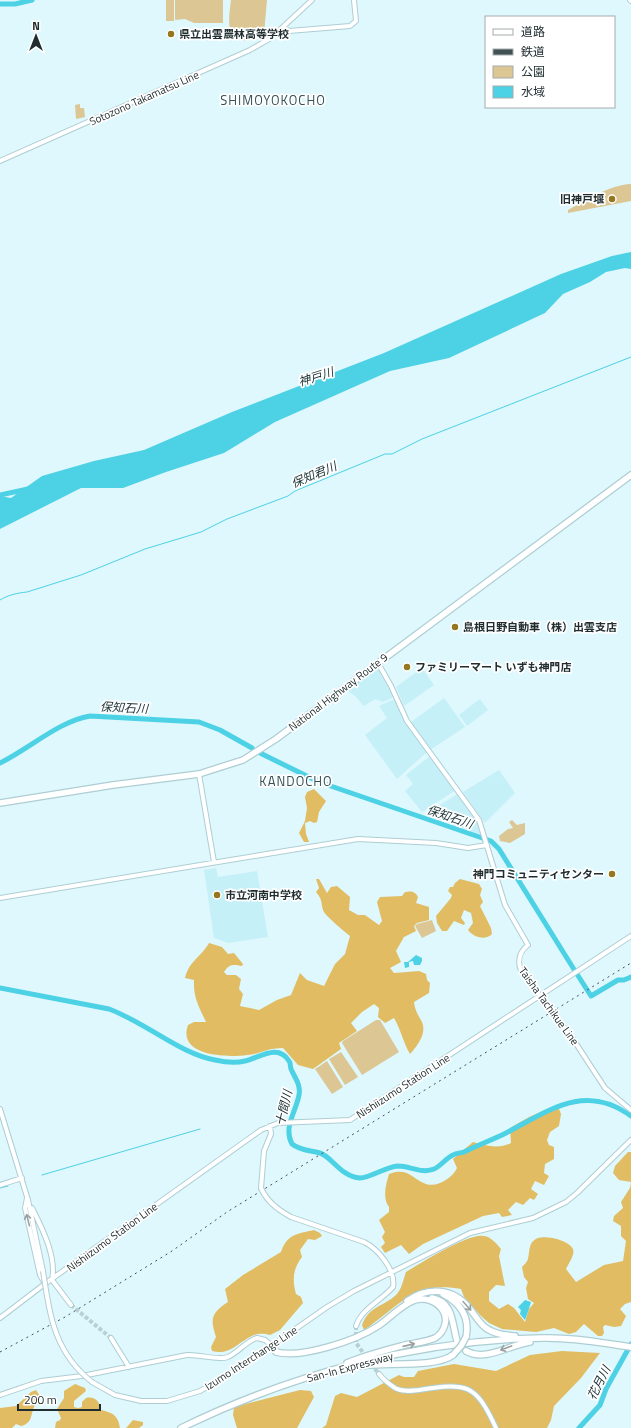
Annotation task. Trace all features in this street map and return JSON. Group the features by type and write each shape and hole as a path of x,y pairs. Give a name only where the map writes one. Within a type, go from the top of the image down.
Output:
{"highway":[{"name":"National Highway Route 9","path":"0,803 113,785 199,774 243,760 256,752 631,475"},
{"path":"272,1346 287,1351 341,1341 368,1329 410,1298 433,1291 447,1293 458,1298 470,1309 481,1324 495,1333 544,1339"},
{"path":"331,1371 381,1364 436,1362 453,1355 461,1346 466,1337 466,1321 460,1308 450,1298 433,1291"},
{"path":"272,1346 276,1352 287,1354 342,1343 364,1334 401,1308 419,1299 435,1298 446,1306 451,1314 459,1342"},
{"path":"318,1374 357,1359 430,1340 439,1335 445,1323 444,1311 435,1302 419,1299"},
{"name":"San-In Expressway","path":"181,1428 234,1404 318,1374 408,1351 459,1342 527,1339 589,1342 631,1348"},
{"path":"466,1351 474,1355 483,1355 520,1343 544,1339"}],"main road":[{"name":"Sotozono Takamatsu Line","path":"0,162 250,50 269,40 312,0"},
{"path":"283,27 289,31 350,26 356,21 354,0"},
{"name":"Taisha Tachikue Line","path":"378,662 392,686 407,722 476,814 487,842 506,906 528,945 519,956 520,968 573,1039 605,1088 631,1110"},
{"path":"199,774 214,862"},
{"path":"0,898 214,862 357,840 436,843 468,848 487,842"},
{"name":"Nishiizumo Station Line","path":"0,1318 46,1283 255,1134 278,1123 350,1120 631,936"},
{"name":"Izumo Interchange Line","path":"0,1109 28,1198 44,1271 51,1318 59,1342 77,1369 92,1382 115,1395 134,1400 156,1402 173,1400 192,1395 206,1388 272,1346 341,1299 470,1233 534,1218 549,1212 577,1193 631,1140"},
{"path":"270,1126 271,1134 264,1151 261,1188 266,1198 283,1212 371,1245 382,1257 392,1274 394,1281 393,1287 365,1310 358,1319 356,1326"},
{"path":"0,1185 22,1178"},
{"path":"28,1198 42,1228 53,1268 52,1280 71,1305"},
{"path":"28,1198 25,1208 40,1275 46,1283"},
{"path":"53,1268 62,1273"},
{"path":"111,1338 129,1367"},
{"path":"0,1395 41,1381 82,1376 193,1355 223,1358 232,1355 257,1338 265,1340 272,1346"},
{"path":"379,1374 396,1388 403,1390 418,1390 451,1385 464,1387 477,1395 481,1400 496,1428"}],"shaded area":[{"path":"422,668 434,685 404,706 396,687"},
{"path":"376,669 379,670 394,697 383,702 375,699 364,706 347,690"},
{"path":"444,698 465,727 430,750 411,722"},
{"path":"395,699 402,717 427,752 397,779 365,735 387,718 379,706"},
{"path":"480,699 488,710 467,726 459,715"},
{"path":"430,756 456,790 422,812 405,791 413,784 406,775"},
{"path":"499,770 515,793 485,823 463,792"},
{"path":"314,789 326,801 319,812 317,822 314,823 310,821 305,823 306,834 309,842 304,842 299,833 305,821 307,808 305,797 307,792"},
{"path":"459,793 480,824 483,836 428,815 427,813"},
{"path":"216,868 218,877 257,871 268,937 228,943 214,938 204,870"},
{"path":"316,879 319,879 327,893 331,887 337,886 350,897 349,910 358,915 365,915 379,925 382,921 377,902 380,897 402,896 405,892 413,892 418,897 416,903 429,907 429,920 417,923 414,926 416,931 404,937 396,951 401,962 390,968 394,973 419,971 426,974 427,980 430,983 429,993 414,1002 416,1011 423,1025 423,1034 416,1047 410,1054 394,1018 385,1023 378,1017 379,1008 374,1004 362,1012 351,1023 357,1031 339,1043 341,1049 313,1069 298,1065 283,1048 238,1056 216,1055 196,1049 190,1043 187,1035 188,1025 194,1022 206,1022 196,997 194,980 185,978 189,967 209,943 222,947 228,954 234,953 243,964 242,966 230,966 224,972 227,975 236,975 241,979 239,989 243,994 240,1006 259,1010 277,1000 291,995 300,973 307,980 324,986 335,964 345,954 350,936 324,912 321,900 316,892 319,888"},
{"path":"460,879 479,884 482,889 480,895 483,902 480,906 491,928 492,934 489,936 483,938 479,937 468,930 473,923 471,913 464,910 461,918 465,923 464,925 454,921 447,931 442,931 437,923 436,916 451,898 452,895 448,891 450,887 453,887"},
{"path":"555,1106 559,1109 561,1114 559,1126 550,1132 547,1140 549,1145 554,1147 554,1159 545,1164 544,1173 549,1176 544,1185 535,1181 531,1189 538,1194 534,1200 530,1198 523,1205 516,1202 508,1210 512,1215 502,1217 499,1213 483,1216 423,1244 409,1254 401,1245 385,1253 381,1247 385,1243 382,1237 385,1232 379,1220 389,1212 385,1195 389,1174 401,1172 409,1174 426,1184 431,1185 440,1183 449,1178 457,1168 453,1159 473,1142 492,1146 502,1146 511,1143 510,1128 529,1117"},
{"path":"628,1152 631,1152 631,1182 619,1180 613,1173 615,1166"},
{"path":"631,1182 631,1302 625,1304 620,1309 626,1316 621,1326 614,1327 605,1325 603,1327 604,1333 602,1336 598,1336 584,1324 576,1332 569,1334 554,1328 536,1332 502,1329 489,1323 481,1316 464,1297 461,1289 445,1287 431,1288 408,1297 364,1330 362,1325 368,1314 398,1293 406,1272 456,1244 477,1236 489,1238 501,1249 499,1256 505,1286 496,1285 489,1292 489,1301 499,1309 508,1304 514,1308 525,1322 529,1309 534,1303 528,1299 526,1288 528,1282 524,1277 522,1267 528,1260 532,1242 538,1238 546,1237 557,1239 571,1246 573,1249 573,1254 566,1269 576,1282 604,1265 623,1261 626,1241 621,1236 621,1226 613,1221 614,1216 623,1208 621,1202 630,1188"},
{"path":"314,1230 322,1236 315,1240 308,1239 300,1250 302,1257 294,1274 296,1294 301,1297 303,1303 280,1330 270,1335 254,1335 228,1350 221,1352 212,1351 211,1347 216,1337 213,1317 222,1306 228,1302 225,1289 243,1275 281,1252 286,1242 293,1236"},
{"path":"562,1351 600,1353 581,1378 554,1406 551,1420 547,1428 322,1428 326,1425 335,1396 341,1393 357,1397 399,1375 404,1377 414,1377 418,1371 454,1364 496,1371 530,1355"},
{"path":"75,1384 85,1388 86,1391 74,1401 74,1407 82,1407 82,1402 86,1398 92,1398 100,1404 101,1410 109,1412 116,1417 120,1428 55,1428 56,1422 61,1418 57,1409 64,1398 64,1391"},
{"path":"36,1390 40,1396 28,1423 21,1426 16,1424 12,1428 0,1428 0,1408 16,1406 31,1392"},
{"path":"300,1390 311,1391 314,1397 297,1428 237,1428 233,1415 234,1407"},
{"path":"133,1420 143,1422 143,1425 139,1428 126,1428"}],"green space":[{"path":"166,0 174,0 174,21 166,21"},
{"path":"175,0 223,0 223,23 194,23 185,19 175,20"},
{"path":"231,0 267,0 264,34 255,39 249,40 240,40 235,38 229,26"},
{"path":"80,104 80,108 84,108 85,117 76,119 75,105"},
{"path":"631,184 631,201 568,213 568,210 606,190"},
{"path":"512,820 517,825 525,823 525,834 510,843 500,841 499,836 508,829 513,828 509,822"},
{"path":"432,920 436,931 422,938 415,926 417,924"},
{"path":"376,1020 380,1020 399,1052 362,1075 342,1043"},
{"path":"341,1052 358,1077 345,1085 329,1059"},
{"path":"327,1061 343,1087 332,1094 315,1069"}],"water":[{"path":"631,252 631,269 625,268 606,272 590,282 563,294 545,313 449,358 390,371 275,422 224,453 123,488 81,488 0,529 0,496 11,498 42,476 94,461 144,450 232,412 384,353 561,274 612,256"},
{"path":"416,955 422,958 420,965 414,965 413,961 409,962 409,967 405,968 404,962 408,962"},
{"path":"525,1300 531,1302 525,1320 520,1314 521,1310 518,1307"}],"waterway":[{"path":"0,4 15,4 32,0"},
{"name":"保知君川","path":"0,600 13,594 27,592 81,575 145,549 201,532 227,519 288,496 295,491 385,454 392,454 422,439 631,357"},
{"name":"神戸川","path":"0,495 28,489"},
{"name":"保知石川","path":"0,763 67,723 90,716 199,722 220,730 252,748"},
{"name":"保知石川","path":"260,753 319,782 491,841 499,849 575,971"},
{"name":"保知石川","path":"577,974 591,996 618,980 624,980 631,977"},
{"name":"十間川","path":"0,988 109,1009 136,1022 176,1045 202,1057 222,1061 242,1062 274,1052 285,1056 290,1062 291,1069 299,1088 299,1095 289,1126 292,1144 302,1149 324,1155 347,1174 353,1177 364,1178 388,1168 398,1166 425,1171 434,1169 454,1154 464,1152 496,1138 537,1116 567,1104 582,1101 598,1101 614,1106 631,1116"},
{"path":"42,1175 200,1129"},
{"path":"0,1188 8,1186"},
{"name":"花月川","path":"579,1428 600,1405 606,1389 631,1344"}],"tunnel":[{"path":"71,1305 111,1338"},
{"path":"356,1326 356,1343 367,1358"},
{"path":"371,1364 379,1374"}],"railway":[{"path":"0,1352 65,1317 172,1251 227,1212 631,963"}],"place":[{"name":"県立出雲農林高等学校","path":"171,34"},
{"name":"旧神戸堰","path":"612,199"},
{"name":"島根日野自動車（株）出雲支店","path":"455,627"},
{"name":"ファミリーマート いずも神門店","path":"407,667"},
{"name":"神門コミュニティセンター","path":"612,874"},
{"name":"市立河南中学校","path":"217,895"}],"district":[{"name":"SHIMOYOKOCHO","path":"273,100"},
{"name":"KANDOCHO","path":"296,781"}]}
